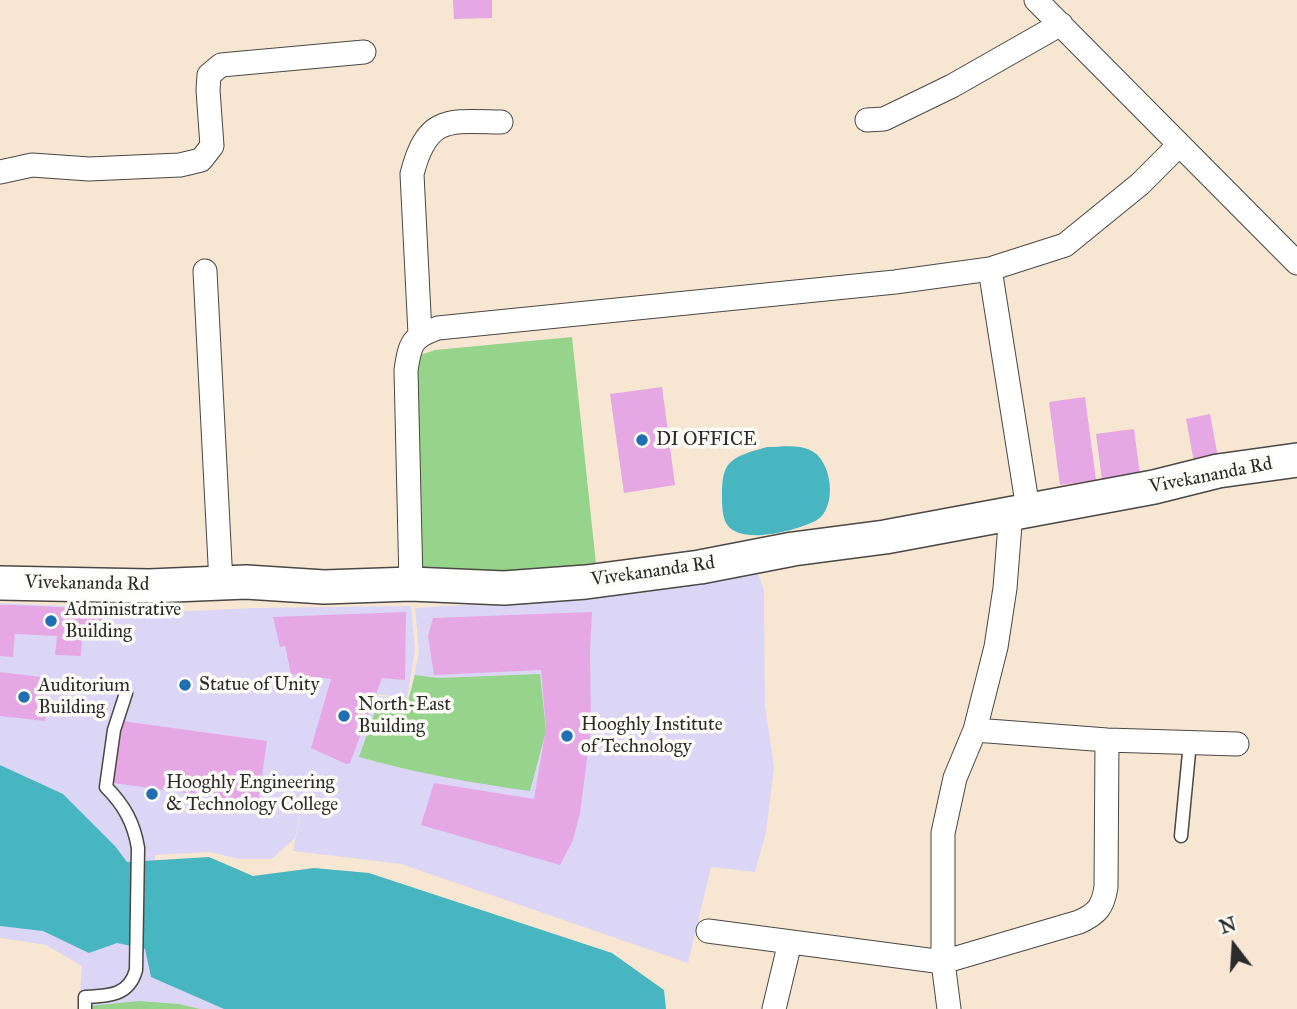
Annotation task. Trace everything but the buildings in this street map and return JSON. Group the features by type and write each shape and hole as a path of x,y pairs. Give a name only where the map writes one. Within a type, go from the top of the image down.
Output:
{"street":[{"path":"1037,0 1297,263"},
{"path":"867,120 884,118 952,86 1061,24"},
{"path":"0,172 32,165 89,169 180,165 201,160 212,146 209,75 221,65 364,52"},
{"path":"420,334 412,174 416,158 430,132 439,126 453,122 501,122"},
{"path":"411,584 407,370 409,347 420,334 438,328 990,270 1065,245 1140,184 1179,145"},
{"path":"949,1009 943,962 943,833 955,778 975,730 996,647 1020,511 990,270"},
{"path":"205,271 220,583"},
{"name":"Vivekananda Rd","path":"0,583 149,586 220,583 324,587 411,584 504,588 586,582 700,567 885,537 1154,487 1218,471 1297,460"},
{"path":"975,730 1107,740 1237,744"},
{"path":"708,932 943,962 1079,922 1094,915 1104,903 1106,887 1107,740"},
{"path":"774,1009 790,942"}],"lane":[{"path":"85,1009 85,997 107,996 123,990 133,982 136,970 138,848 128,815 106,788 114,730 126,693"},
{"path":"1181,836 1190,742"}],"shaded area":[{"path":"757,570 764,591 765,705 774,768 766,832 755,872 711,867 688,963 401,864 293,851 308,773 295,838 272,859 240,859 209,852 155,855 150,934 235,1009 79,1009 82,966 46,945 0,938 0,603 136,609 150,613 252,608 411,606 415,650 407,699 378,694 374,709 379,696 409,700 419,652 415,608 614,595 695,578"}],"green space":[{"path":"572,337 596,564 415,579 417,356 435,350"},
{"path":"540,674 546,731 530,791 444,777 359,757 380,698 408,701 415,675 439,678"},
{"path":"139,1001 179,1004 200,1009 89,1009 89,1006"}],"water":[{"path":"767,447 800,447 817,455 823,463 830,484 828,505 817,520 797,528 770,534 743,534 726,523 722,502 723,476 728,465 736,458"},
{"path":"0,765 63,794 115,846 127,862 209,857 253,876 314,868 369,873 612,953 664,990 666,1009 224,1009 151,977 145,949 117,943 89,953 43,931 0,926"}],"place":[{"name":"DI OFFICE","path":"642,440"},
{"name":"Administrative Building","path":"51,621"},
{"name":"Statue of Unity","path":"185,685"},
{"name":"Auditorium Building","path":"24,697"},
{"name":"North-East Building","path":"344,716"},
{"name":"Hooghly Institute of Technology","path":"567,736"},
{"name":"Hooghly Engineering & Technology College","path":"152,794"}]}
